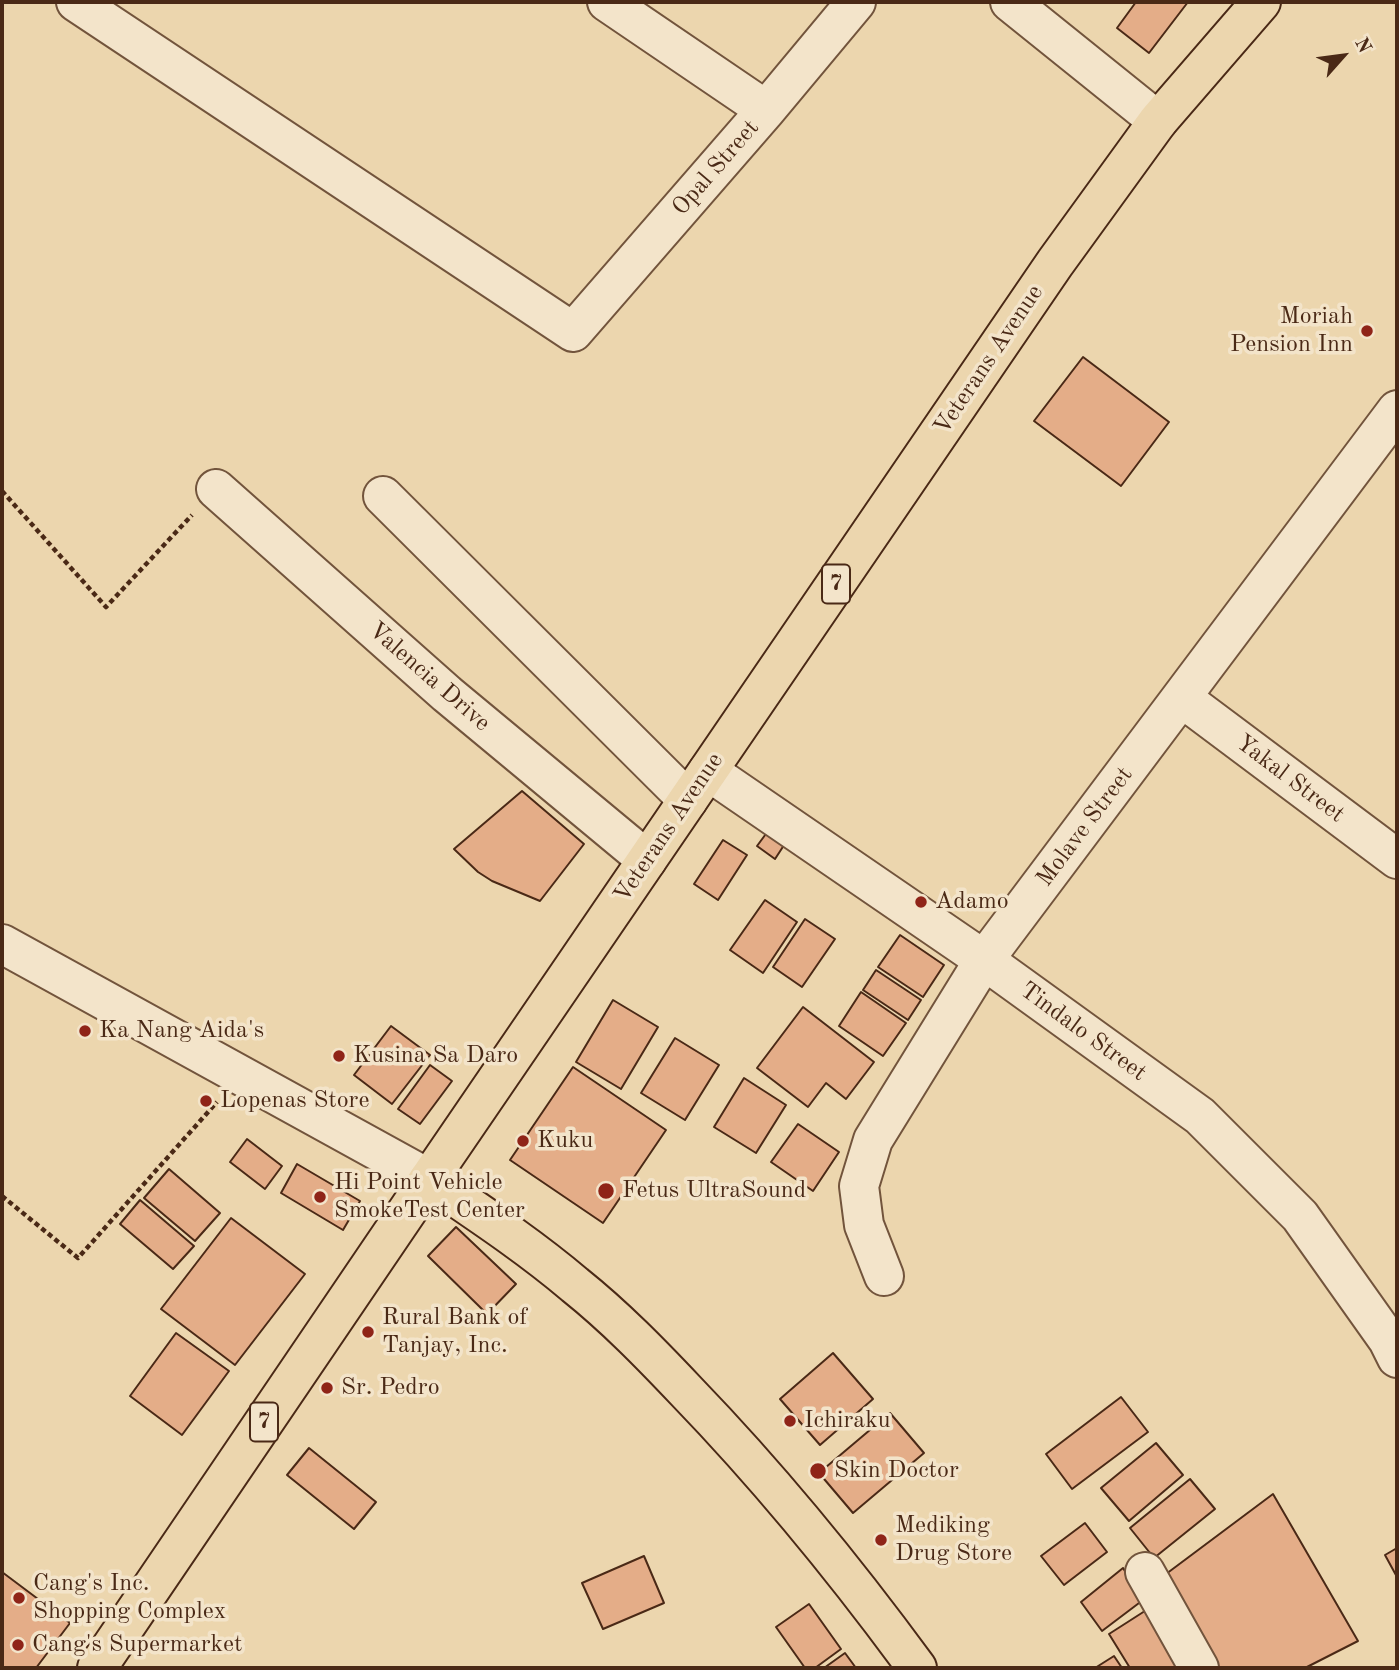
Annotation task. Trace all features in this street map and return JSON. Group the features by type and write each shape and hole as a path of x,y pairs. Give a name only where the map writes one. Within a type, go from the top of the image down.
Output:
{"main road":[{"name":"Veterans Avenue","path":"97,1668 1055,263 1158,121 1252,4"},
{"path":"429,1180 519,1240 577,1286 641,1345 718,1425 796,1513 917,1668"}],"street":[{"name":"Opal Street","path":"76,2 573,332 856,2"},
{"path":"607,2 766,110"},
{"path":"1010,2 1158,121"},
{"name":"Molave Street","path":"884,1276 864,1225 859,1186 873,1140 984,960 1397,410"},
{"name":"Valencia Drive","path":"216,489 447,694 647,860"},
{"name":"Tindalo Street","path":"383,496 698,786 984,960 1200,1116 1300,1216 1388,1340 1397,1357"},
{"name":"Yakal Street","path":"1182,698 1397,859"},
{"path":"2,944 429,1180"},
{"path":"1145,1572 1199,1668"}],"path":[{"path":"2,491 106,607 216,489"},
{"path":"2,1196 78,1258 240,1076"}],"building":[{"path":"1136,2 1188,2 1149,53 1117,28"},
{"path":"1083,357 1169,422 1121,486 1034,421"},
{"path":"522,791 584,844 540,901 492,881 478,872 454,849"},
{"path":"771,827 788,839 775,859 757,846"},
{"path":"723,840 747,855 718,900 694,884"},
{"path":"765,900 797,922 763,973 730,950"},
{"path":"805,919 835,939 802,987 773,967"},
{"path":"900,935 944,965 923,997 878,967"},
{"path":"876,970 921,1000 908,1020 863,990"},
{"path":"861,992 906,1023 883,1056 839,1026"},
{"path":"613,1000 658,1027 621,1089 576,1062"},
{"path":"803,1007 874,1062 846,1099 826,1083 808,1107 757,1068"},
{"path":"391,1026 430,1055 392,1104 354,1075"},
{"path":"675,1038 719,1065 685,1120 641,1093"},
{"path":"430,1065 452,1081 420,1124 398,1109"},
{"path":"573,1067 666,1130 603,1223 510,1160"},
{"path":"744,1078 786,1105 756,1153 714,1127"},
{"path":"798,1124 839,1152 813,1191 771,1162"},
{"path":"247,1139 282,1166 265,1189 230,1162"},
{"name":"Hi Point Vehicle SmokeTest Center","path":"297,1164 360,1201 343,1230 281,1193"},
{"path":"169,1169 220,1213 195,1241 144,1198"},
{"path":"140,1200 194,1246 173,1269 120,1224"},
{"path":"231,1218 305,1274 235,1365 161,1309"},
{"path":"456,1227 516,1284 487,1314 428,1256"},
{"path":"176,1333 229,1371 182,1435 130,1396"},
{"path":"833,1353 873,1399 820,1445 780,1399"},
{"path":"1121,1397 1148,1432 1072,1489 1046,1454"},
{"path":"890,1413 924,1453 853,1513 819,1473"},
{"path":"1156,1443 1183,1475 1129,1521 1101,1488"},
{"path":"309,1448 376,1502 354,1529 287,1475"},
{"path":"1190,1479 1215,1509 1154,1558 1130,1528"},
{"path":"1273,1494 1358,1641 1305,1668 1204,1668 1158,1580"},
{"path":"1085,1523 1107,1552 1064,1585 1041,1556"},
{"path":"1397,1548 1397,1577 1385,1555"},
{"path":"644,1556 664,1603 603,1629 582,1583"},
{"path":"1123,1568 1143,1600 1102,1631 1081,1602"},
{"name":"Cang's Inc. Shopping Complex","path":"2,1572 70,1623 36,1668 2,1668"},
{"path":"809,1604 841,1649 815,1668 805,1668 776,1627"},
{"path":"1148,1609 1186,1668 1130,1668 1109,1634"},
{"path":"845,1653 856,1668 824,1668"},
{"path":"1114,1656 1122,1668 1095,1668"}],"place":[{"name":"Moriah Pension Inn","path":"1367,331"},
{"name":"Adamo","path":"921,902"},
{"name":"Ka Nang Aida's","path":"85,1031"},
{"name":"Kusina Sa Daro","path":"339,1056"},
{"name":"Lopenas Store","path":"206,1101"},
{"name":"Kuku","path":"523,1141"},
{"name":"Fetus UltraSound","path":"606,1191"},
{"name":"Hi Point Vehicle SmokeTest Center","path":"320,1197"},
{"name":"Rural Bank of Tanjay, Inc.","path":"368,1332"},
{"name":"Sr. Pedro","path":"327,1388"},
{"name":"Ichiraku","path":"790,1421"},
{"name":"Skin Doctor","path":"818,1471"},
{"name":"Mediking Drug Store","path":"881,1540"},
{"name":"Cang's Inc. Shopping Complex","path":"19,1598"},
{"name":"Cang's Supermarket","path":"18,1645"}]}
